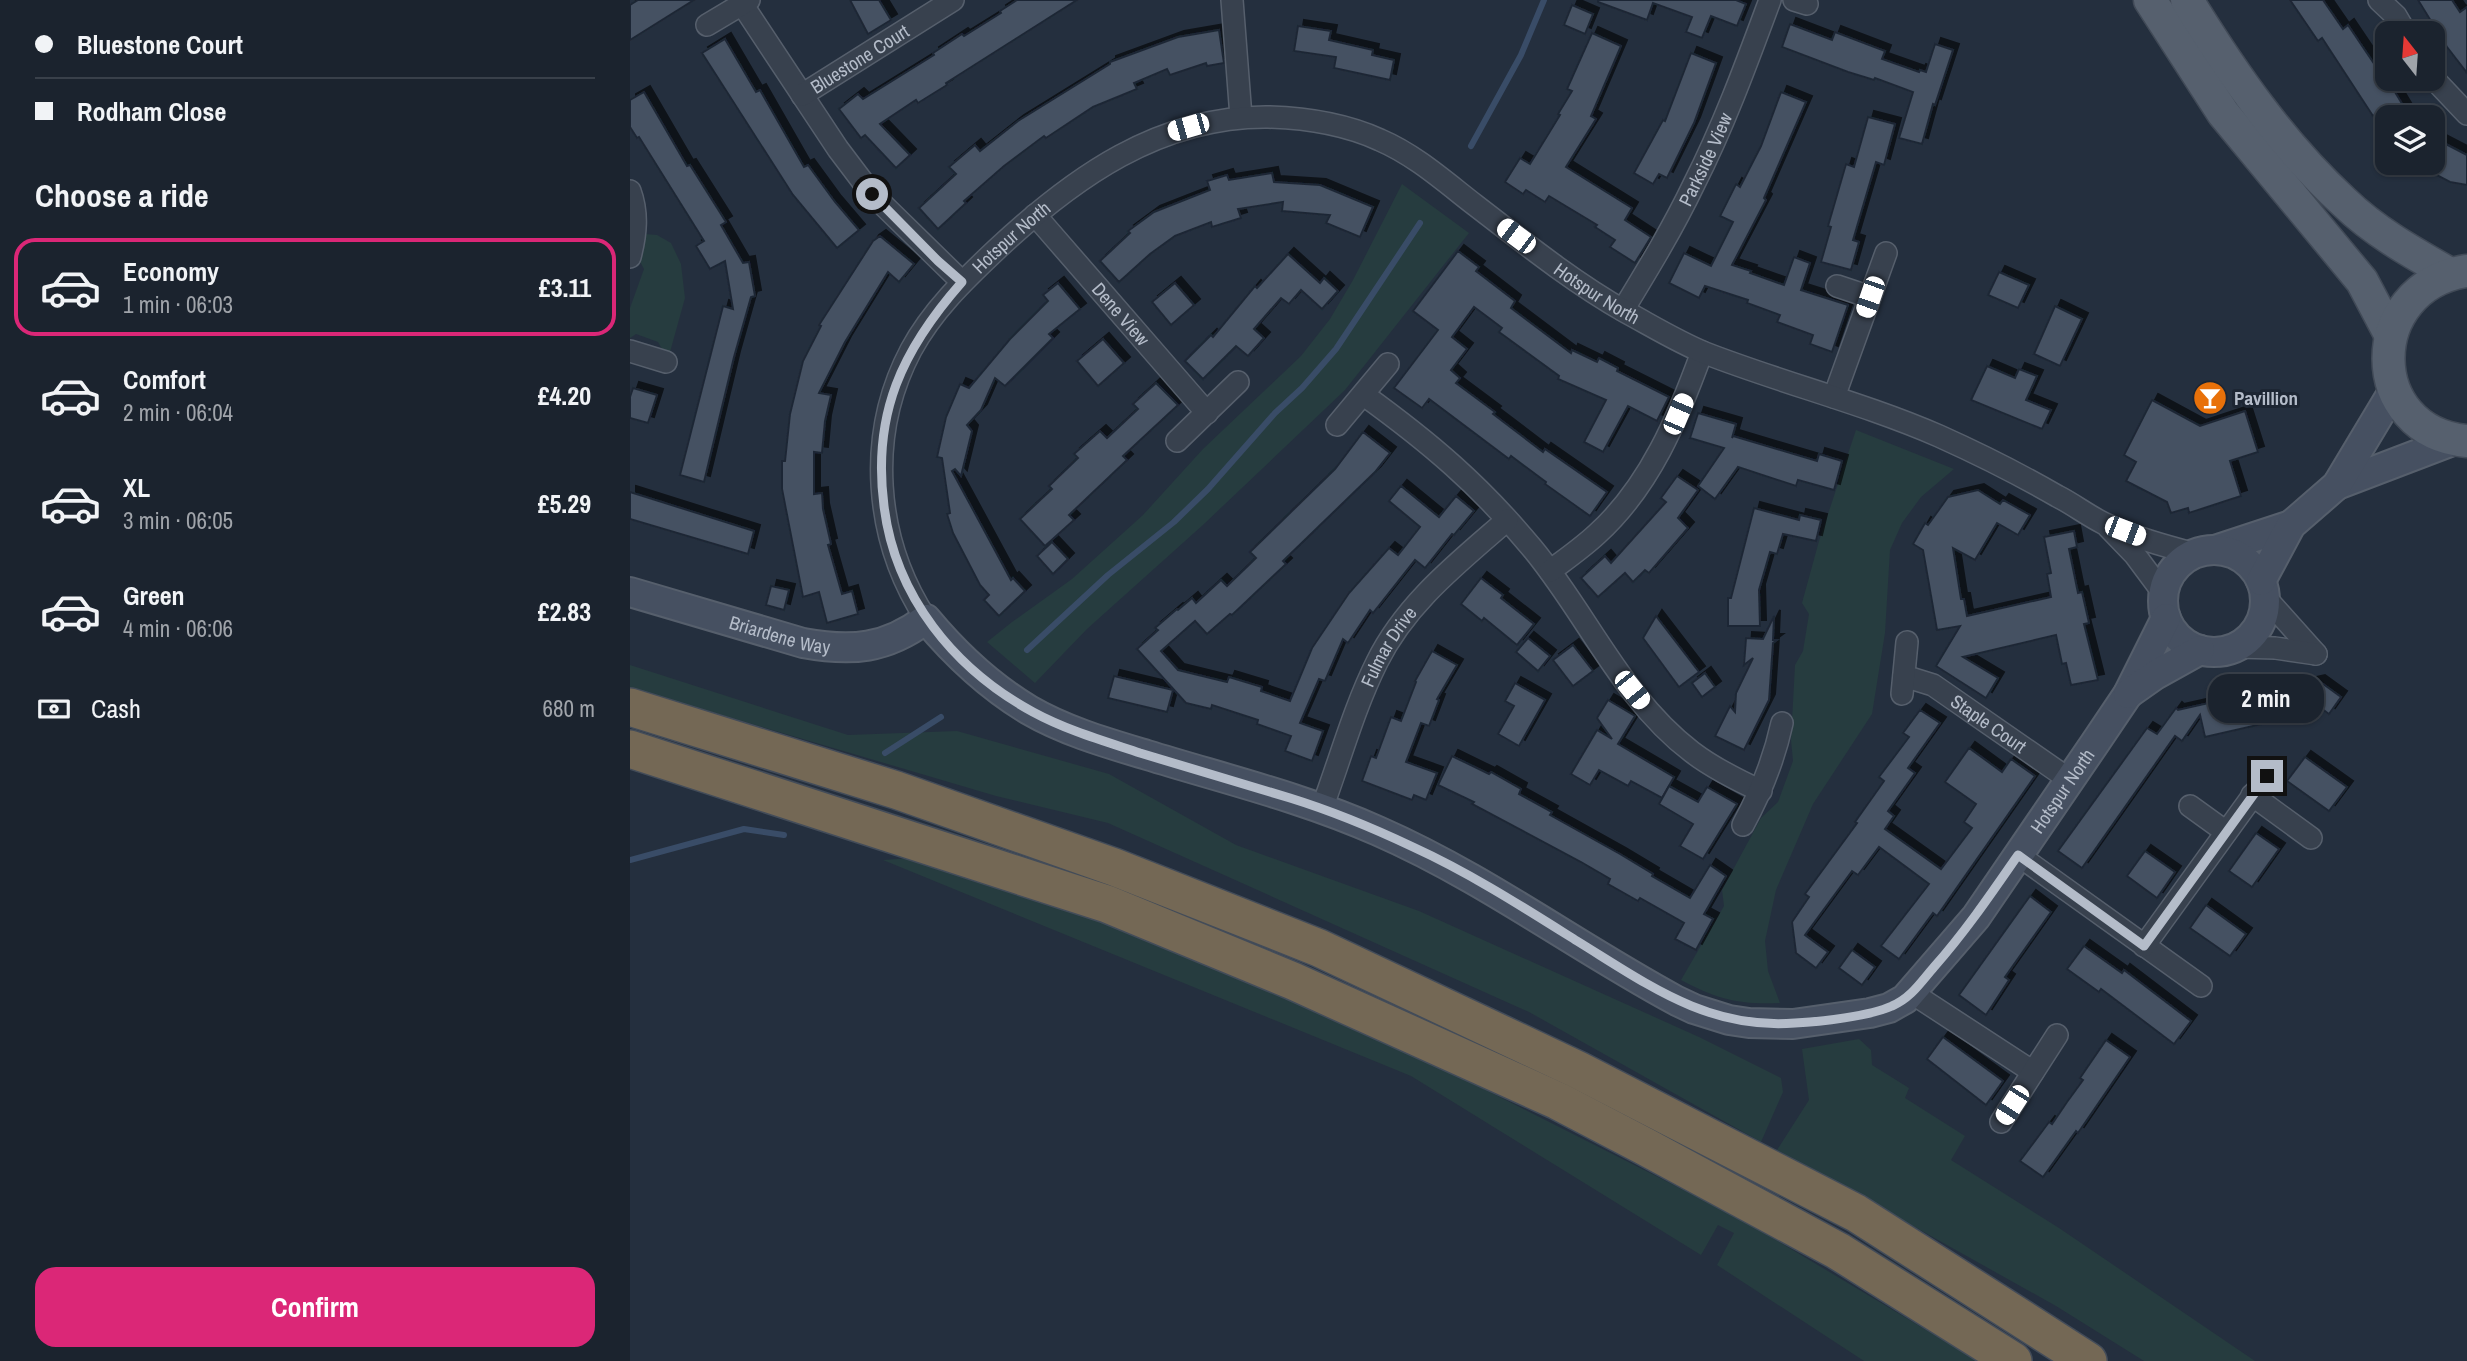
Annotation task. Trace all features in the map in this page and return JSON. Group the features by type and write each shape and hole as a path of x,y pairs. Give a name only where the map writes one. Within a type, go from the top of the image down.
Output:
{"highway":[{"path":"630,707 895,790 1114,867 1319,947 1578,1070 1856,1213 2088,1361"},
{"path":"630,749 1107,904 1293,981 1558,1101 1644,1146 1838,1251 2013,1361"}],"main road":[{"path":"2150,0 2223,113 2362,281 2390,334"},
{"path":"2187,0 2236,76 2270,122 2344,203 2389,237 2458,272"},
{"path":"2458,272 2426,285 2402,310 2390,334 2387,363 2394,390 2411,415 2423,426 2441,436 2461,441"}],"street":[{"name":"Bluestone Court","path":"802,95 953,0"},
{"path":"1232,0 1241,117"},
{"name":"Parkside View","path":"1623,310 1665,241 1695,183 1724,120 1770,0"},
{"path":"2379,0 2399,21"},
{"name":"Bluestone Court","path":"708,25 746,2 802,95 872,194 962,282"},
{"path":"2445,91 2467,114"},
{"name":"Hotspur North","path":"2128,694 1963,934 1912,993 1897,1004 1879,1011 1793,1024 1749,1023 1714,1016 1651,987 1505,896 1377,830 1322,808 1107,742 1051,721 1030,710 983,677 961,658 926,619 906,584 889,535 882,489 882,438 892,393 913,346 962,282 1035,215 1080,180 1138,147 1169,133 1207,122 1241,117 1302,119 1343,127 1382,141 1424,165 1570,276 1623,310 1702,352 1919,428 1982,456 2104,523 2161,545 2205,552"},
{"path":"630,191 636,218 630,257"},
{"name":"Dene View","path":"1035,215 1207,413"},
{"path":"1834,397 1885,253"},
{"path":"1837,286 1870,297"},
{"path":"630,351 666,362"},
{"path":"1550,571 1599,533 1641,482 1672,426 1702,352"},
{"path":"1337,425 1388,364"},
{"path":"1177,441 1238,382"},
{"path":"2128,694 2165,606 2172,573 2182,562 2205,552 2291,525 2337,485 2394,390"},
{"path":"1364,394 1467,476 1507,520 1550,571 1632,690 1673,737 1703,760 1761,791"},
{"path":"2337,485 2461,441"},
{"name":"Fulmar Drive","path":"1322,808 1377,661 1417,603 1507,520"},
{"name":"Hotspur North","path":"2104,523 2135,555 2165,606"},
{"path":"2236,647 2256,630 2264,613 2263,589 2291,525"},
{"path":"2165,606 2179,638 2200,650 2218,652 2236,647 2275,648 2316,654 2263,589 2246,561 2231,553 2205,552"},
{"name":"Briardene Way","path":"630,592 803,643 827,647 855,648 876,645 910,631 926,619"},
{"name":"Staple Court","path":"1907,642 1903,685 1933,685 2070,780"},
{"path":"2128,694 2155,675 2200,650"},
{"path":"1743,825 1761,791 1777,748 1782,723"},
{"path":"2144,946 2267,776"},
{"path":"2252,795 2311,838"},
{"path":"2190,806 2226,832"},
{"path":"2018,855 2201,986"},
{"path":"1912,993 2033,1072"},
{"path":"2001,1122 2057,1035"}],"green space":[{"path":"1402,184 1469,233 1345,390 1204,524 1087,629 1035,683 987,642 1072,579 1143,515 1203,449 1301,356 1330,319 1353,280"},
{"path":"645,234 657,235 671,243 681,264 685,298 670,352 662,349 658,342 636,334 630,338 630,308 644,269 638,258"},
{"path":"1856,430 1954,469 1921,497 1902,523 1890,550 1885,633 1872,714 1813,804 1776,890 1765,941 1768,971 1780,1003 1753,1003 1729,999 1681,980 1724,906 1722,890 1761,818 1778,802 1793,761 1791,740 1795,665 1803,651 1809,614 1802,603 1819,541"},
{"path":"630,665 848,735 957,731 1109,774 1236,845 1419,911 1699,1037 1781,1078 1783,1092 1761,1142 1529,1012 1108,823 996,796 630,688"},
{"path":"925,857 1178,951 1342,1017 1741,1219 1978,1361 1864,1361 1717,1265 1734,1233 1718,1225 1701,1255 1411,1076 883,860"},
{"path":"1859,1039 1871,1050 1872,1065 1909,1088 1905,1098 1965,1136 1951,1160 2059,1228 2255,1361 2144,1361 2056,1306 1777,1150 1809,1100 1802,1049"}],"building":[{"path":"638,0 694,0 630,40 630,5"},
{"path":"850,0 879,0 891,20 868,34"},
{"path":"1017,0 1077,0 946,83 947,85 918,103 916,100 880,124 910,155 896,168 865,135 861,138 839,109 858,94 863,99 934,55 933,53 962,34 964,36 1001,13 1000,11"},
{"path":"1598,0 1736,0 1746,4 1737,26 1711,16 1702,38 1686,32 1692,17 1653,3 1647,20"},
{"path":"2290,0 2323,0 2343,29 2348,25 2375,65 2375,91 2394,91 2403,105 2375,105 2373,116 2322,38 2318,41"},
{"path":"2418,0 2452,0 2460,12 2467,7 2467,73 2445,44 2445,21 2431,21"},
{"path":"1572,5 1593,14 1585,34 1564,25"},
{"path":"1790,24 1832,40 1835,32 1885,51 1882,59 1919,72 1926,72 1935,44 1953,50 1922,144 1899,138 1913,92 1875,78 1874,80 1848,72 1782,47"},
{"path":"1298,26 1331,31 1329,40 1373,50 1372,55 1394,60 1390,80 1334,68 1336,57 1294,51"},
{"path":"1219,30 1224,63 1207,66 1206,63 1170,75 1167,69 1134,83 1137,89 1093,107 1046,138 1044,136 964,201 966,203 938,229 919,208 956,174 949,167 975,145 980,151 1018,121 1110,62 1178,37"},
{"path":"1592,33 1621,46 1591,116 1596,119 1566,167 1632,208 1625,220 1651,237 1635,263 1610,247 1615,240 1595,227 1597,225 1549,196 1545,202 1526,190 1523,194 1505,182 1520,158 1530,164 1560,115 1558,114 1572,91 1567,89"},
{"path":"725,39 756,92 760,90 804,167 808,165 859,230 837,248 793,195 702,53"},
{"path":"1691,53 1716,63 1694,123 1667,178 1659,174 1653,184 1634,173 1663,120 1665,121"},
{"path":"644,92 687,166 690,165 726,222 721,225 743,263 749,262 755,296 751,297 734,357 704,482 680,475 723,306 733,309 725,261 710,269 696,246 704,241 639,137 637,138 630,127 630,100"},
{"path":"1781,92 1806,102 1764,198 1766,200 1732,265 1784,285 1794,257 1810,263 1801,290 1848,305 1832,352 1810,344 1813,335 1777,322 1780,315 1747,303 1748,300 1705,286 1699,298 1669,283 1684,253 1711,266 1733,222 1720,216 1736,184 1740,187 1761,146"},
{"path":"1868,117 1895,124 1884,165 1876,162 1853,240 1859,242 1851,270 1821,262 1831,227 1828,226 1846,164 1854,167"},
{"path":"2445,144 2467,155 2467,185 2450,182 2437,175 2445,175"},
{"path":"1272,173 1274,182 1320,185 1373,207 1360,237 1326,223 1330,215 1282,211 1283,202 1238,209 1241,218 1212,227 1211,222 1175,236 1119,282 1100,261 1130,233 1128,231 1154,212 1210,190 1207,181 1227,175 1229,180"},
{"path":"880,236 914,264 899,282 888,272 845,342 819,393 831,395 822,453 814,452 814,494 822,493 831,544 828,545 842,594 852,591 858,614 827,623 819,592 803,597 782,489 782,461 785,461 790,414 803,361 821,326 819,325 873,241"},
{"path":"1458,251 1479,267 1476,271 1515,301 1511,308 1571,353 1572,350 1597,362 1599,358 1618,368 1617,371 1669,397 1657,421 1628,406 1603,452 1584,442 1606,400 1558,379 1559,376 1499,332 1502,328 1474,307 1452,337 1467,349 1451,370 1460,378 1456,383 1543,452 1545,449 1607,492 1590,516 1429,399 1422,408 1394,388 1438,330 1413,311"},
{"path":"1288,254 1320,283 1324,278 1338,291 1322,309 1301,290 1289,304 1281,298 1254,329 1264,338 1248,356 1236,346 1203,379 1185,361 1211,335 1213,337 1255,286 1257,288"},
{"path":"1999,272 2029,285 2018,308 1988,295"},
{"path":"1058,283 1080,309 1049,334 1053,338 1005,386 995,378 981,410 967,425 972,431 961,476 955,469 952,471 1011,580 1013,578 1025,591 999,616 984,600 989,595 980,585 953,533 947,514 950,513 942,458 937,457 946,417 960,384 969,388 1010,339 1048,301 1043,295"},
{"path":"1175,283 1194,305 1171,325 1152,302"},
{"path":"2055,306 2082,319 2060,366 2034,354"},
{"path":"1103,339 1124,363 1098,386 1077,361"},
{"path":"1987,366 2015,378 2019,369 2037,376 2026,400 2051,410 2042,429 1971,400"},
{"path":"1156,383 1178,405 1123,456 1127,460 1069,515 1074,520 1045,546 1020,519 1052,489 1049,486 1078,458 1074,454 1100,431 1107,438 1138,409 1133,404"},
{"path":"633,388 657,395 648,423 630,418"},
{"path":"2152,400 2200,426 2245,411 2258,452 2230,461 2241,496 2189,513 2188,508 2171,513 2167,502 2126,481 2136,462 2124,455"},
{"path":"1698,413 1736,424 1732,438 1733,436 1817,461 1819,454 1842,461 1834,490 1798,480 1796,486 1738,467 1715,499 1698,486 1724,448 1690,438"},
{"path":"1363,432 1390,453 1375,472 1283,561 1286,564 1232,615 1207,634 1195,621 1161,651 1178,670 1227,682 1229,677 1262,687 1261,691 1290,701 1312,648 1349,593 1389,548 1398,555 1420,527 1389,501 1401,486 1439,517 1456,496 1474,511 1425,568 1415,560 1373,613 1370,610 1348,643 1343,639 1325,681 1319,679 1300,723 1323,731 1312,761 1285,751 1291,736 1257,724 1258,720 1212,705 1211,709 1186,703 1137,649 1158,630 1155,628 1192,598 1196,603 1221,580 1227,586 1256,558 1250,552 1335,469"},
{"path":"1677,476 1698,490 1678,518 1688,528 1649,573 1645,570 1633,582 1625,573 1598,597 1581,578 1605,556 1611,563 1666,502 1661,498"},
{"path":"1978,490 2000,504 2003,500 2030,515 2018,535 1997,523 1975,560 1953,548 1961,599 1964,599 1967,616 2051,597 2047,574 2051,573 2044,537 2074,531 2077,547 2069,549 2078,593 2082,592 2089,623 2084,624 2098,680 2071,685 2066,663 2062,664 2056,635 1963,657 1998,678 1986,698 1936,666 1960,626 1937,630 1923,550 1913,544 1925,523 1928,525 1948,497"},
{"path":"630,492 754,531 748,554 630,519"},
{"path":"1754,508 1799,520 1800,515 1821,520 1816,541 1783,534 1777,554 1770,552 1759,590 1760,626 1728,626 1728,598 1731,598"},
{"path":"1052,542 1068,559 1053,574 1037,556"},
{"path":"1481,578 1534,624 1517,645 1484,618 1482,621 1461,604"},
{"path":"771,586 789,590 784,610 766,605"},
{"path":"1656,616 1699,672 1679,687 1643,638"},
{"path":"1774,616 1773,640 1777,640 1773,643 1769,700 1744,750 1715,736 1730,706 1735,712 1736,693 1753,658 1744,665 1746,638 1763,639"},
{"path":"1528,638 1550,656 1538,671 1516,652"},
{"path":"1573,645 1593,671 1573,686 1553,660"},
{"path":"1432,651 1457,665 1437,699 1439,700 1429,726 1421,723 1406,762 1437,773 1426,800 1414,795 1412,800 1362,781 1371,756 1376,758 1391,717 1401,721 1415,681"},
{"path":"1705,673 1715,687 1702,697 1692,683"},
{"path":"1114,676 1173,690 1167,712 1108,698"},
{"path":"2319,681 2341,697 2329,714 2292,687"},
{"path":"1515,683 1545,700 1519,746 1498,734 1514,706 1505,701"},
{"path":"2289,685 2297,716 2205,737 2200,715 2182,741 2175,736 2082,868 2058,851 2147,728 2157,734 2176,708 2178,710"},
{"path":"1608,700 1635,716 1618,744 1674,777 1662,798 1631,781 1628,786 1599,770 1590,785 1571,774 1597,730 1612,739 1597,718"},
{"path":"1920,710 1940,723 1908,768 1915,773 1888,811 1894,816 1885,829 1941,869 1972,828 1964,822 1976,804 1945,782 1969,748 2002,772 2011,759 2035,776 1937,916 1933,913 1899,959 1881,946 1929,884 1879,847 1858,875 1852,871 1805,935 1828,952 1816,968 1796,953 1792,922 1809,897 1805,894 1884,781 1879,777 1909,737 1903,733"},
{"path":"1452,756 1489,774 1491,772 1521,789 1519,794 1552,812 1550,815 1620,854 1690,898 1710,865 1726,876 1704,914 1713,919 1696,950 1675,939 1684,923 1640,898 1638,901 1608,884 1610,879 1581,862 1438,785"},
{"path":"2305,757 2347,787 2329,811 2287,781"},
{"path":"1669,786 1698,802 1707,787 1737,804 1703,859 1680,846 1693,824 1659,804"},
{"path":"2256,833 2279,849 2252,887 2229,871"},
{"path":"2145,851 2175,872 2157,898 2127,876"},
{"path":"2030,896 2051,912 2005,977 2009,980 1986,1015 1959,995"},
{"path":"2206,905 2246,934 2230,956 2190,928"},
{"path":"2084,946 2122,973 2124,970 2191,1021 2174,1044 2101,989 2099,992 2067,969"},
{"path":"1852,950 1875,967 1862,985 1839,968"},
{"path":"1943,1037 2003,1081 1986,1105 1927,1059"},
{"path":"2106,1040 2130,1057 2078,1133 2076,1131 2043,1177 2020,1161 2049,1122 2052,1124 2083,1080 2080,1078"}],"waterway":[{"path":"1471,146 1521,55 1544,0"},
{"path":"1027,650 1108,575 1174,522 1208,489 1275,413 1302,388 1336,349 1420,223"},
{"path":"885,753 941,717"},
{"path":"630,860 744,829 784,835"}],"place":[{"name":"Pavillion","path":"2210,398"}],"route":[{"path":"872,194 962,282 928,323 902,367 887,412 882,438 881,469 886,525 899,569 926,619 961,658 1008,696 1051,721 1107,742 1322,808 1418,849 1505,896 1651,987 1694,1009 1729,1020 1793,1024 1889,1008 1912,993 1963,934 2018,855 2144,946 2267,776"}]}
